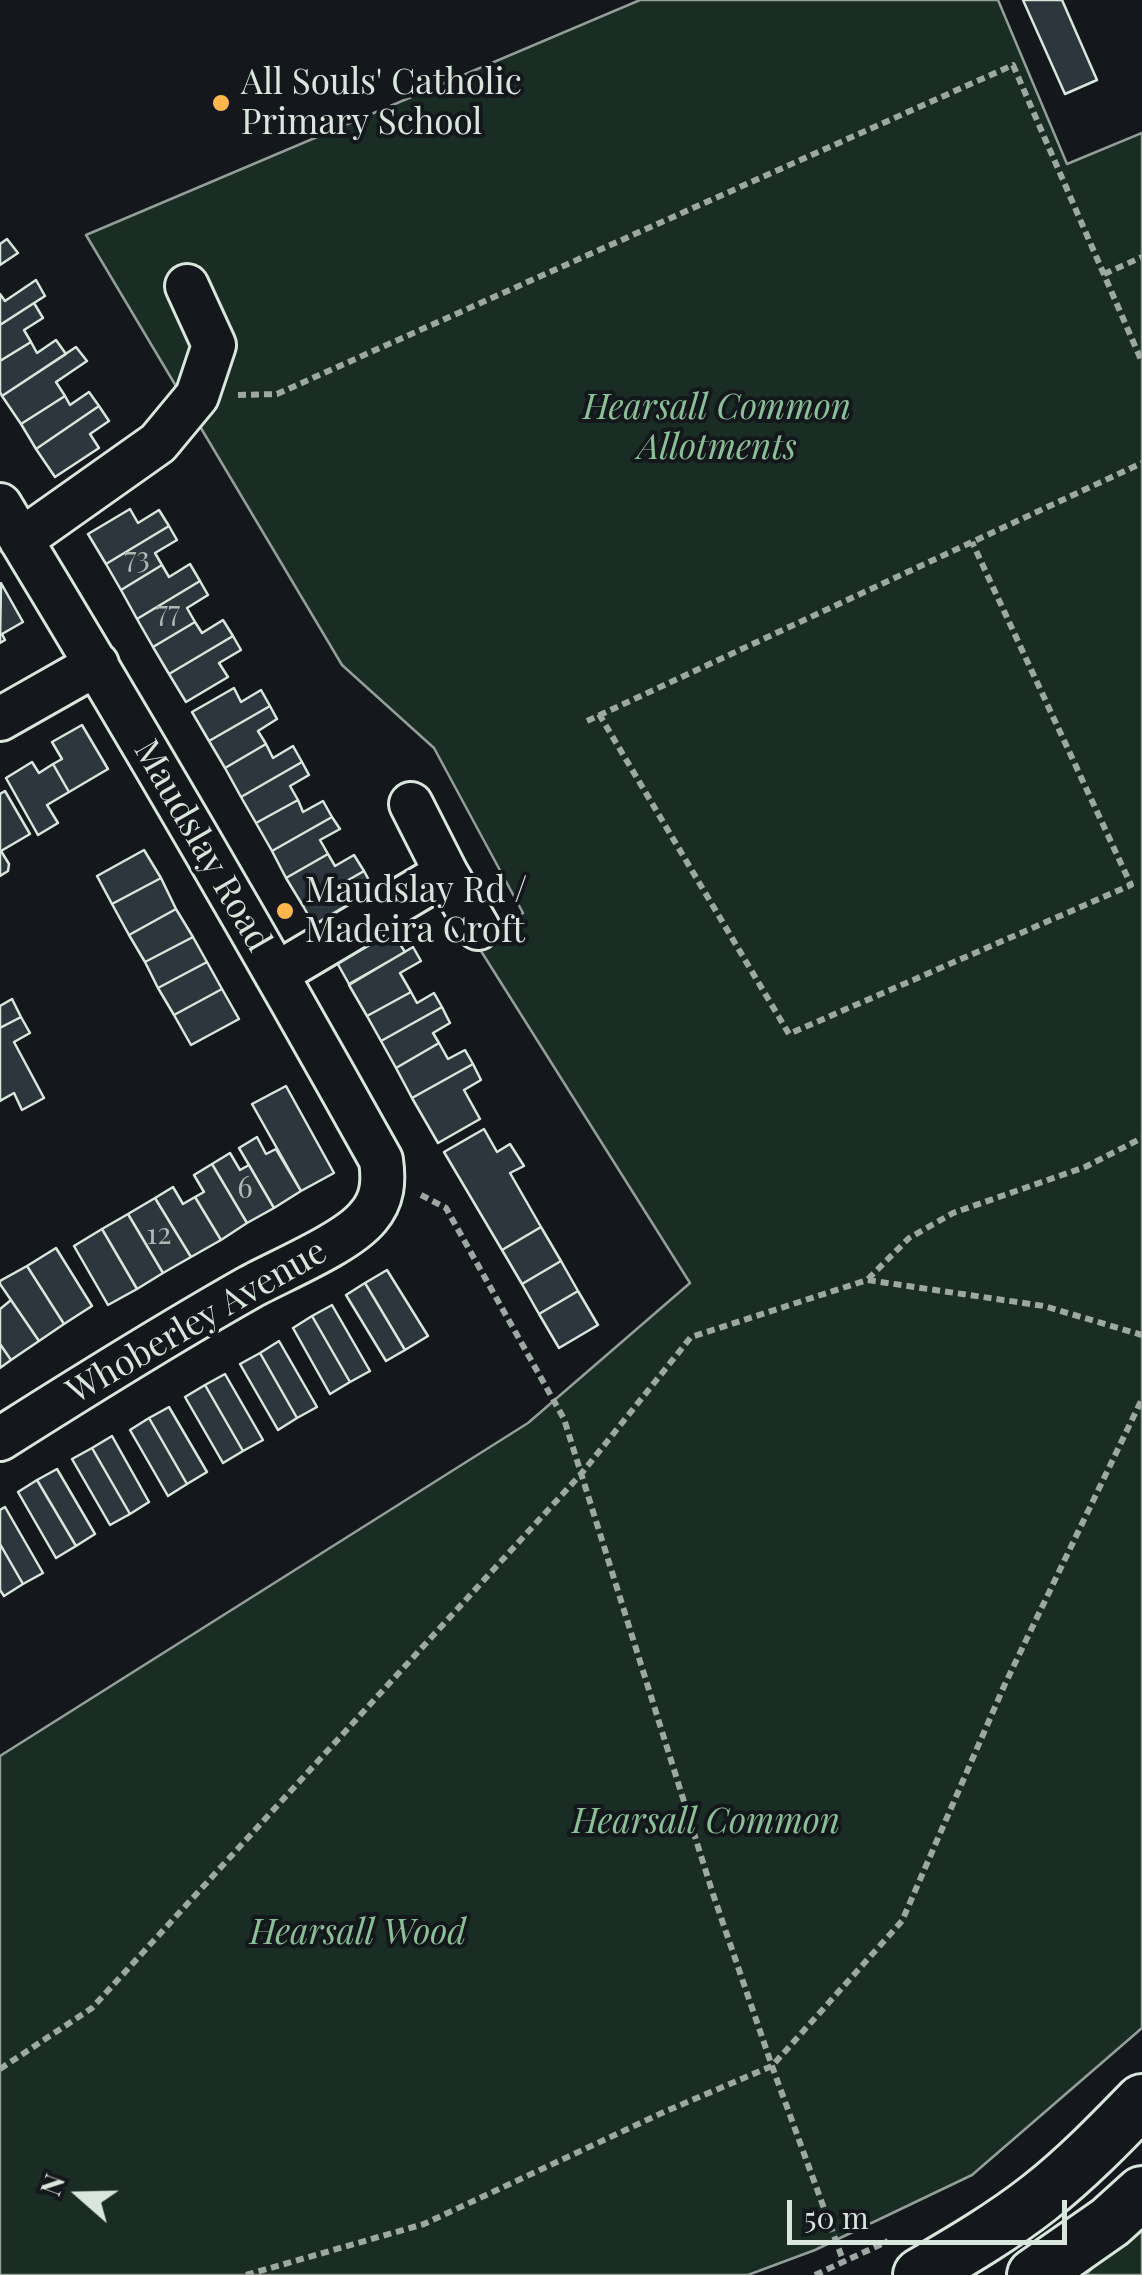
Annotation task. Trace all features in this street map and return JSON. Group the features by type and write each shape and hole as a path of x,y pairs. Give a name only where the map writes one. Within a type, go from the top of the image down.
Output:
{"main road":[{"path":"907,2257 987,2236 1040,2197 1142,2101"},
{"path":"1034,2275 1110,2222 1142,2193"}],"street":[{"path":"10,522 158,444 197,396 214,345 186,286"},
{"name":"Maudslay Road","path":"10,522 381,1160 382,1186"},
{"path":"0,719 96,664"},
{"path":"411,804 478,928"},
{"path":"276,974 446,873"},
{"name":"Whoberley Avenue","path":"0,1438 249,1288 354,1232 370,1216 382,1186"}],"path":[{"path":"197,396 278,394 1013,65 1142,362"},
{"path":"1104,274 1142,257"},
{"path":"586,721 1142,463"},
{"path":"599,714 789,1034 1131,885 972,542"},
{"path":"868,1280 909,1238 952,1213 1085,1167 1142,1138"},
{"path":"382,1186 446,1208 564,1419 714,1894 844,2264"},
{"path":"0,2069 92,2008 582,1474 691,1338 868,1280 1044,1306 1142,1335"},
{"path":"246,2275 424,2224 772,2066 902,1922 1005,1684 1142,1400"},
{"path":"815,2275 844,2264 907,2257"}],"green space":[{"path":"640,0 998,0 1067,164 1142,133 1142,2028 972,2175 815,2250 748,2275 0,2275 0,1756 528,1423 690,1283 481,951 523,913 434,748 342,665 86,235"},
{"path":"1142,2223 1142,2275 1085,2275"}],"building":[{"path":"1023,0 1062,0 1097,80 1065,94"},
{"path":"7,239 18,253 0,265 0,244"},
{"path":"36,280 45,296 0,325 0,294 5,301"},
{"path":"34,303 43,318 24,330 31,342 0,361 0,325"},
{"path":"56,340 66,354 2,396 0,361 31,342 37,353"},
{"path":"76,347 87,361 56,382 65,396 21,424 2,396"},
{"path":"89,392 99,406 36,449 21,424 65,396 70,405"},
{"path":"99,406 109,421 90,434 99,448 55,477 36,449"},
{"path":"130,509 138,523 159,510 169,526 106,564 88,534"},
{"path":"169,526 177,540 155,553 162,565 121,590 106,564"},
{"path":"190,564 200,581 137,619 121,590 162,565 169,577"},
{"path":"200,581 208,595 187,608 195,622 153,647 137,619"},
{"path":"1,583 23,622 2,634 5,640 0,643"},
{"path":"223,620 233,636 169,674 153,647 195,622 202,633"},
{"path":"233,636 241,650 219,663 228,677 186,702 169,674"},
{"path":"234,688 241,702 261,690 270,706 209,741 192,712"},
{"path":"270,706 277,719 258,731 266,744 225,768 209,741"},
{"path":"82,725 108,769 69,792 53,764 62,759 52,742"},
{"path":"266,744 273,758 293,746 302,762 241,797 225,768"},
{"path":"32,762 39,773 53,764 69,792 47,805 58,823 38,835 6,778"},
{"path":"302,762 309,775 290,786 298,800 256,823 241,797"},
{"path":"5,791 30,834 1,851 9,864 8,871 0,876 0,794"},
{"path":"298,800 303,812 323,801 332,817 272,851 256,823"},
{"path":"332,817 340,829 320,840 328,854 286,878 272,851"},
{"path":"144,850 161,878 112,904 97,876"},
{"path":"328,854 335,866 354,855 364,871 303,906 286,878"},
{"path":"364,871 371,884 352,895 359,908 318,932 303,906"},
{"path":"161,878 176,909 129,935 112,904"},
{"path":"176,909 193,937 145,962 129,935"},
{"path":"386,922 405,952 349,984 331,952"},
{"path":"193,937 207,962 158,988 145,962"},
{"path":"413,947 421,961 400,973 411,992 367,1016 349,985"},
{"path":"207,962 222,989 174,1015 158,988"},
{"path":"222,989 239,1019 191,1045 174,1015"},
{"path":"411,992 417,1003 434,993 442,1007 381,1041 367,1016"},
{"path":"12,999 21,1017 0,1028 0,1006"},
{"path":"442,1007 450,1023 433,1033 439,1043 396,1068 381,1041"},
{"path":"21,1017 30,1033 14,1042 44,1098 22,1110 14,1093 0,1101 0,1028"},
{"path":"439,1043 448,1059 465,1050 473,1064 412,1098 396,1068"},
{"path":"473,1064 481,1080 464,1090 480,1119 438,1143 412,1098"},
{"path":"286,1086 334,1173 301,1191 252,1104"},
{"path":"484,1129 497,1152 510,1144 524,1166 510,1173 541,1227 502,1250 444,1152"},
{"path":"257,1137 266,1154 276,1149 301,1191 274,1208 239,1148"},
{"path":"230,1153 240,1170 249,1165 274,1208 247,1223 212,1164"},
{"path":"212,1164 247,1223 221,1240 195,1197 204,1192 194,1175"},
{"path":"173,1187 183,1204 195,1197 221,1240 191,1257 155,1198"},
{"path":"155,1198 191,1257 163,1273 128,1214"},
{"path":"128,1214 163,1273 137,1289 102,1229"},
{"path":"541,1227 561,1261 522,1284 502,1250"},
{"path":"102,1229 137,1289 108,1305 74,1246"},
{"path":"56,1248 92,1306 64,1324 27,1266"},
{"path":"561,1261 578,1291 539,1314 522,1284"},
{"path":"27,1266 64,1324 39,1341 0,1284"},
{"path":"387,1270 428,1336 405,1350 365,1283"},
{"path":"365,1283 405,1350 386,1361 346,1295"},
{"path":"578,1291 598,1325 559,1348 539,1314"},
{"path":"11,1300 39,1341 11,1360 0,1344 0,1309"},
{"path":"332,1305 370,1371 350,1382 312,1316"},
{"path":"312,1316 350,1382 330,1394 293,1328"},
{"path":"279,1341 317,1407 297,1418 260,1353"},
{"path":"0,1344 11,1360 0,1368"},
{"path":"260,1353 297,1418 278,1430 240,1364"},
{"path":"225,1374 263,1440 243,1451 205,1385"},
{"path":"205,1385 243,1451 223,1463 185,1397"},
{"path":"169,1407 207,1472 187,1484 149,1418"},
{"path":"149,1418 187,1484 168,1496 130,1430"},
{"path":"112,1436 149,1502 130,1514 92,1448"},
{"path":"92,1448 130,1514 110,1525 72,1459"},
{"path":"57,1469 95,1534 76,1546 37,1480"},
{"path":"37,1480 76,1546 56,1558 18,1492"},
{"path":"5,1507 43,1573 23,1584 0,1544 0,1510"},
{"path":"0,1544 23,1584 4,1596 0,1590"}],"place":[{"name":"All Souls' Catholic Primary School","path":"221,103"},
{"name":"Maudslay Rd / Madeira Croft","path":"285,911"}],"park label":[{"name":"Hearsall Common Allotments","path":"717,428"},
{"name":"Hearsall Common","path":"706,1822"},
{"name":"Hearsall Wood","path":"358,1933"}]}
